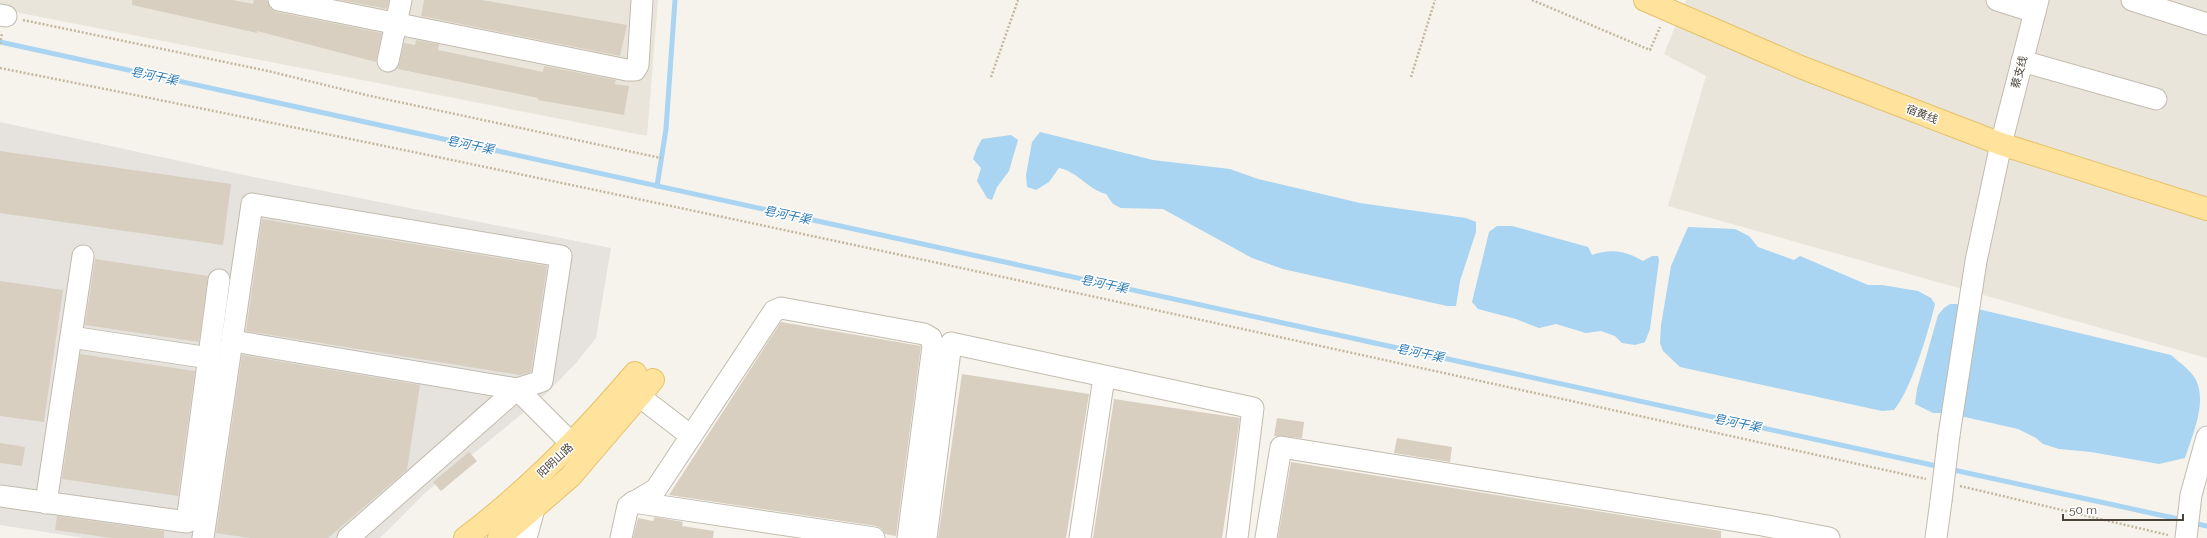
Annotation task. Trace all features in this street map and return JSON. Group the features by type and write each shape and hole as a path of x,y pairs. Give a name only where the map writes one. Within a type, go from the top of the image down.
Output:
{"main road":[{"name":"宿黄线","path":"1645,0 1669,5 1803,68 2001,144 2207,209"},
{"name":"阳明山路","path":"466,538 525,488 579,451 639,396 644,377 579,451 570,477 499,538"}],"street":[{"path":"279,0 627,70 635,70 638,65 642,0"},
{"path":"388,61 401,0"},
{"path":"1997,0 2037,6"},
{"path":"2132,0 2207,24"},
{"name":"蔡支线","path":"1936,538 1949,435 1976,261 2001,144 2037,6"},
{"path":"2022,61 2156,100"},
{"path":"203,538 252,204 561,256 542,381 517,389 348,538"},
{"path":"46,503 83,256"},
{"path":"0,496 187,522 219,280"},
{"path":"621,538 628,506 656,489 774,312 781,308 924,334 931,338 934,346 908,538"},
{"path":"71,337 209,358"},
{"path":"232,341 517,389 579,451"},
{"path":"926,538 950,343 1253,408 1237,538"},
{"path":"1080,538 1104,377"},
{"path":"639,396 691,436"},
{"path":"2184,530 2191,495 2207,437"},
{"path":"1266,538 1281,447 1761,531 1829,538"},
{"path":"634,502 808,533 874,538"},
{"path":"526,538 534,509"}],"path":[{"path":"991,77 1018,0"},
{"path":"1411,77 1435,0"},
{"path":"1532,0 1650,50 1669,5"},
{"path":"3,16 268,71 366,96 661,158"},
{"path":"0,68 358,139 1038,283 1927,479"},
{"path":"1958,486 2184,530"}],"shaded area":[{"path":"0,0 658,0 647,136 0,9"},
{"path":"1686,0 2207,0 2207,358 1668,206 1706,76 1664,54"},
{"path":"0,122 244,175 611,248 596,338 576,363 544,396 425,493 380,538 84,538 0,525"}],"water":[{"path":"1040,132 1153,160 1230,169 1258,179 1360,203 1466,218 1476,222 1476,232 1460,281 1456,306 1447,306 1283,269 1252,258 1163,209 1121,208 1113,204 1106,194 1099,192 1077,176 1059,168 1049,182 1036,190 1027,187 1026,175 1032,142"},
{"path":"1011,135 1018,140 1009,171 997,187 992,200 987,198 977,181 981,168 973,159 982,139"},
{"path":"1497,226 1512,226 1588,247 1592,255 1612,251 1631,255 1643,261 1652,256 1658,256 1659,260 1650,329 1645,342 1635,345 1622,343 1615,336 1601,331 1586,333 1556,324 1539,328 1516,319 1478,309 1472,302 1489,232"},
{"path":"1688,227 1735,229 1749,236 1758,247 1794,260 1800,256 1868,285 1882,285 1918,291 1931,298 1935,304 1924,344 1907,389 1894,410 1882,411 1680,367 1663,351 1660,343 1661,325 1671,266"},
{"path":"1950,304 1957,304 2171,355 2194,376 2200,394 2197,422 2185,458 2159,464 2091,452 2059,449 2043,444 2036,438 2018,429 1947,413 1933,413 1915,404 1917,389 1938,315"}],"building":[{"path":"132,0 233,0 253,4 254,0 267,0 271,9 277,12 382,33 376,62 257,31 257,33 132,5"},
{"path":"340,0 389,0 387,9"},
{"path":"424,0 482,0 627,25 620,56 421,16"},
{"path":"416,40 439,44 438,50 543,72 544,66 616,80 615,84 629,86 624,115 538,100 538,98 398,69 404,43 415,45"},
{"path":"0,151 231,184 223,245 0,213"},
{"path":"262,219 547,266 531,372 520,375 246,331"},
{"path":"95,259 208,276 199,342 85,325"},
{"path":"0,281 63,290 44,422 0,416"},
{"path":"781,322 921,346 896,536 885,534 882,529 876,526 669,495"},
{"path":"80,354 195,371 178,496 62,479"},
{"path":"242,355 420,385 407,470 328,538 250,538 216,533"},
{"path":"962,374 1089,394 1066,538 938,538"},
{"path":"1114,399 1240,418 1222,538 1093,538"},
{"path":"1277,418 1304,422 1302,438 1274,436"},
{"path":"1397,438 1452,447 1450,462 1394,453"},
{"path":"0,443 25,447 22,466 0,463"},
{"path":"469,452 477,461 441,491 433,482"},
{"path":"1291,462 1721,531 1721,538 1278,538"},
{"path":"57,516 164,531 164,538 111,538 55,530"},
{"path":"655,517 683,522 682,526 714,531 713,538 633,538 638,518 653,521"}],"waterway":[{"path":"657,186 666,129 675,0"},
{"name":"皂河干渠","path":"0,42 1941,467"},
{"name":"皂河干渠","path":"1949,469 2183,520"},
{"name":"皂河干渠","path":"2193,523 2207,526"}]}
